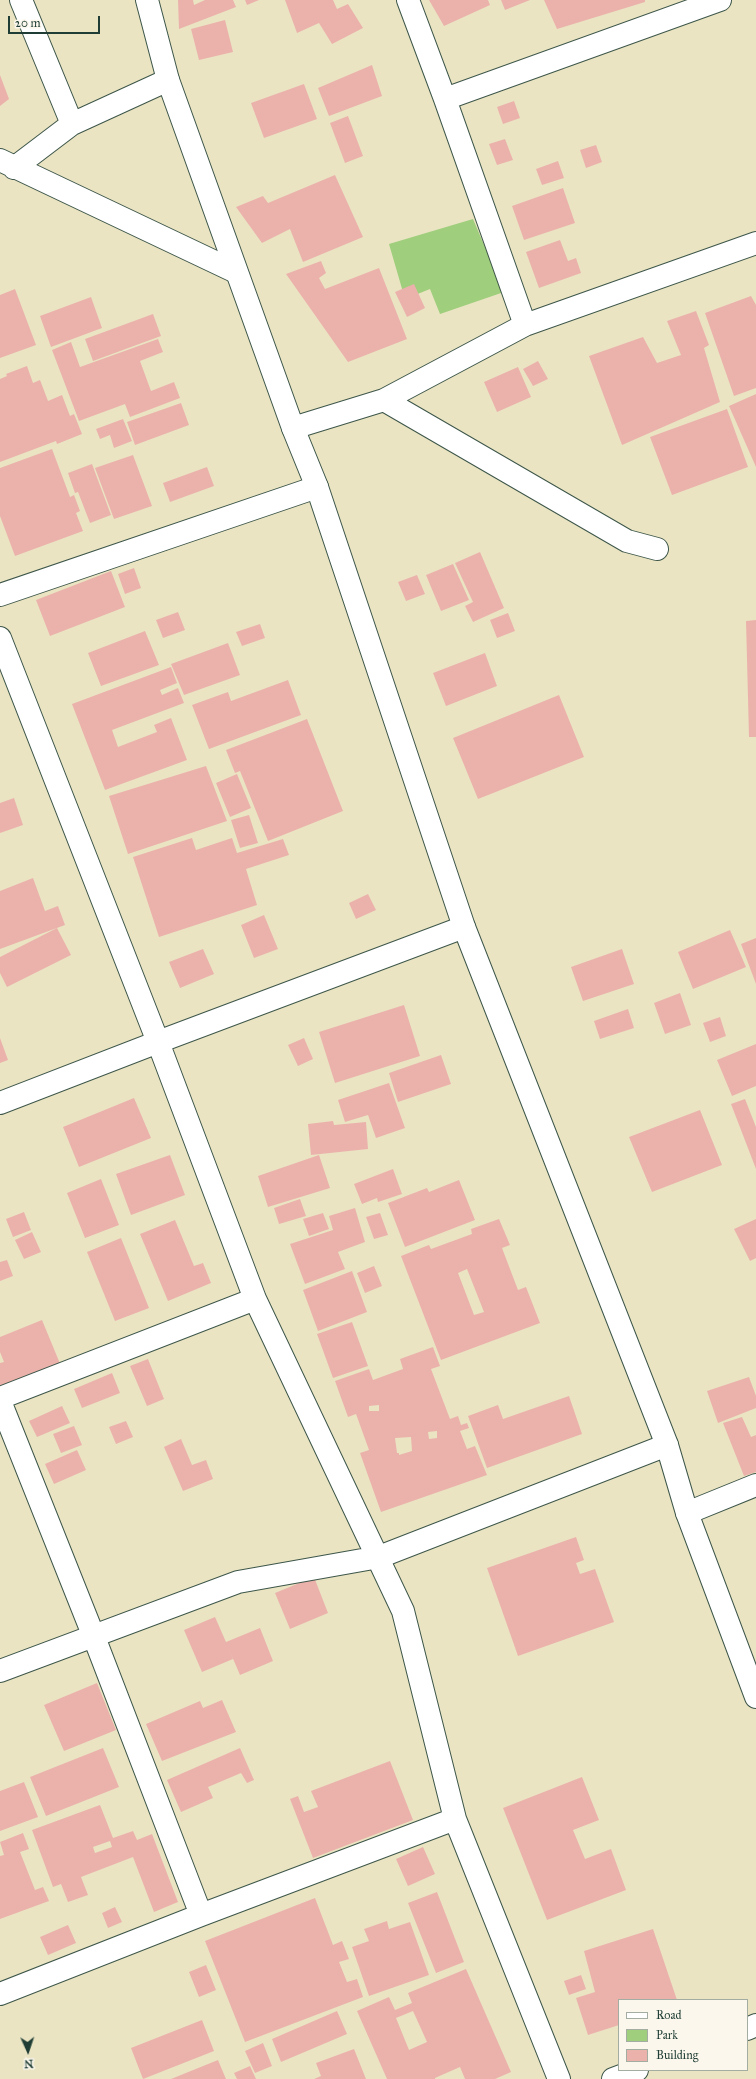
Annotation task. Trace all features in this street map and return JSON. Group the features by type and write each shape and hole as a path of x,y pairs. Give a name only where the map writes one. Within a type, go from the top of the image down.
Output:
{"street":[{"path":"21,0 72,124"},
{"path":"147,0 168,80 293,428 317,487 464,927 667,1445 687,1513 756,1697"},
{"path":"408,0 445,99 525,325"},
{"path":"445,99 720,0"},
{"path":"7,164 72,124 168,80"},
{"path":"7,164 236,272"},
{"path":"293,428 384,400 525,325 756,243"},
{"path":"384,400 627,542 657,549"},
{"path":"0,595 317,487"},
{"path":"0,638 158,1042 255,1299 379,1557 403,1611 455,1819 559,2079"},
{"path":"0,1104 158,1042 464,927"},
{"path":"0,1398 255,1299"},
{"path":"0,1401 94,1636 201,1915"},
{"path":"0,1671 238,1582 379,1557 667,1445"},
{"path":"687,1513 756,1485"},
{"path":"0,1994 201,1915 455,1819"},
{"path":"613,2079 634,2071"}],"green space":[{"path":"473,219 504,292 440,314 430,289 405,299 389,244"}],"building":[{"path":"178,0 193,0 194,5 205,0 233,0 236,7 179,29"},
{"path":"245,0 259,0 247,5"},
{"path":"285,0 333,0 337,9 348,4 363,28 332,44 319,23 297,33"},
{"path":"429,0 488,0 490,5 444,26"},
{"path":"501,0 530,0 505,10"},
{"path":"544,0 645,0 645,2 557,29"},
{"path":"225,20 233,52 199,60 191,29"},
{"path":"372,65 382,96 329,116 318,88"},
{"path":"0,75 9,99 0,106"},
{"path":"304,84 317,119 264,138 251,103"},
{"path":"514,101 520,118 503,124 497,107"},
{"path":"348,116 363,156 345,163 330,123"},
{"path":"505,139 513,160 497,165 489,144"},
{"path":"596,145 602,162 586,168 580,150"},
{"path":"558,161 564,178 542,185 536,169"},
{"path":"335,175 363,237 303,262 290,229 262,243 236,207 263,196 268,203"},
{"path":"563,188 575,223 524,240 512,206"},
{"path":"560,240 568,261 576,258 581,273 539,288 526,252"},
{"path":"321,261 326,273 319,278 325,289 379,268 407,339 348,362 286,274"},
{"path":"414,284 425,308 407,317 395,292"},
{"path":"15,289 36,345 0,358 0,295"},
{"path":"751,296 756,305 756,388 734,396 705,313"},
{"path":"91,297 102,328 51,347 40,316"},
{"path":"696,311 709,345 704,348 720,402 622,445 589,356 643,337 657,363 681,355 667,321"},
{"path":"153,314 161,336 93,361 85,339"},
{"path":"158,339 163,352 140,361 151,391 174,382 180,398 130,417 125,404 79,421 52,350 71,342 80,367"},
{"path":"538,361 548,379 533,386 523,369"},
{"path":"27,366 33,383 40,380 48,401 62,395 70,416 74,414 82,434 57,444 56,441 0,462 0,379 7,376 6,374"},
{"path":"518,367 531,397 497,412 484,382"},
{"path":"756,394 756,467 729,406"},
{"path":"181,403 189,425 135,445 127,422"},
{"path":"727,409 748,467 672,495 650,437"},
{"path":"123,419 132,441 114,448 110,435 100,439 96,429"},
{"path":"52,449 70,497 74,495 80,511 76,513 83,531 15,556 0,516 0,468"},
{"path":"133,455 152,506 114,519 95,468"},
{"path":"92,464 111,515 90,523 78,492 75,493 68,473"},
{"path":"207,467 214,486 170,502 163,483"},
{"path":"480,552 504,608 473,622 465,606 473,602 455,563"},
{"path":"453,564 469,600 441,611 426,575"},
{"path":"134,568 141,588 125,594 118,574"},
{"path":"111,571 125,607 50,636 36,600"},
{"path":"417,575 425,594 406,601 398,582"},
{"path":"178,612 185,630 163,638 156,620"},
{"path":"508,613 515,631 497,638 490,620"},
{"path":"756,620 756,737 749,737 746,621"},
{"path":"260,624 265,638 242,646 236,632"},
{"path":"145,631 159,665 101,686 88,653"},
{"path":"228,643 240,675 184,695 171,664"},
{"path":"485,653 497,686 446,706 433,673"},
{"path":"171,667 177,683 160,690 162,695 178,688 184,703 112,730 118,747 157,732 154,725 171,718 187,760 105,790 72,704"},
{"path":"288,680 301,715 209,749 192,705 228,692 231,701"},
{"path":"559,695 584,757 478,799 453,738"},
{"path":"307,719 343,811 268,841 240,771 235,773 226,750"},
{"path":"206,766 227,821 128,854 109,796"},
{"path":"237,774 251,808 230,817 216,783"},
{"path":"14,798 23,825 0,833 0,803"},
{"path":"249,815 258,843 240,848 231,820"},
{"path":"192,838 196,850 232,838 237,853 283,839 289,855 246,869 257,905 159,937 133,857"},
{"path":"33,878 45,911 58,906 65,925 0,949 0,891"},
{"path":"368,894 376,910 356,919 349,903"},
{"path":"264,915 278,949 254,958 241,925"},
{"path":"57,928 71,955 7,987 0,973 0,957"},
{"path":"730,930 746,967 693,989 678,952"},
{"path":"756,938 756,984 741,944"},
{"path":"203,949 214,974 180,988 169,962"},
{"path":"622,949 634,984 583,1001 571,967"},
{"path":"680,993 691,1025 665,1034 654,1003"},
{"path":"404,1005 420,1056 335,1083 319,1032"},
{"path":"628,1009 634,1028 600,1039 594,1021"},
{"path":"720,1017 726,1036 710,1042 703,1023"},
{"path":"0,1038 8,1060 0,1063"},
{"path":"304,1038 313,1059 298,1066 288,1045"},
{"path":"756,1044 756,1086 732,1096 717,1060"},
{"path":"441,1055 451,1084 398,1102 389,1073"},
{"path":"389,1083 405,1128 376,1138 368,1115 345,1122 338,1100"},
{"path":"134,1098 151,1138 79,1167 63,1127"},
{"path":"745,1099 756,1127 756,1169 731,1104"},
{"path":"700,1110 722,1165 652,1192 629,1137"},
{"path":"333,1121 334,1125 366,1122 368,1149 311,1155 308,1124"},
{"path":"170,1155 185,1195 131,1215 116,1174"},
{"path":"319,1155 330,1188 268,1207 258,1176"},
{"path":"393,1169 402,1194 378,1202 377,1198 362,1204 354,1184"},
{"path":"101,1179 119,1225 85,1238 67,1193"},
{"path":"459,1180 475,1220 405,1247 388,1203 427,1188 429,1192"},
{"path":"300,1199 306,1216 279,1224 274,1208"},
{"path":"355,1208 365,1242 338,1252 345,1269 305,1284 290,1244 333,1230 329,1216"},
{"path":"24,1212 31,1230 13,1237 6,1219"},
{"path":"323,1213 329,1229 309,1236 303,1219"},
{"path":"380,1213 388,1235 374,1239 366,1217"},
{"path":"499,1219 510,1245 502,1248 518,1290 526,1287 540,1323 441,1360 401,1256 429,1245 431,1249 472,1234 471,1229","holes":["467,1269 484,1312 474,1315 458,1273"]},
{"path":"756,1219 756,1258 750,1261 734,1229"},
{"path":"175,1220 194,1266 203,1263 211,1283 168,1301 140,1234"},
{"path":"32,1232 41,1252 24,1259 15,1240"},
{"path":"121,1238 149,1308 115,1321 87,1252"},
{"path":"7,1260 13,1276 0,1281 0,1262"},
{"path":"374,1266 382,1286 365,1293 357,1273"},
{"path":"352,1271 367,1312 318,1331 303,1290"},
{"path":"42,1320 61,1366 0,1389 0,1363 4,1362 0,1352 0,1337"},
{"path":"352,1322 368,1366 333,1378 317,1334"},
{"path":"433,1347 440,1366 431,1369 450,1419 458,1416 461,1425 467,1423 469,1428 460,1431 467,1449 475,1446 487,1475 381,1512 360,1453 369,1450 356,1414 348,1417 335,1381 369,1369 373,1380 403,1369 400,1359","holes":["379,1405 379,1411 369,1411 369,1406","437,1431 437,1438 429,1439 428,1432","411,1437 412,1451 399,1455 399,1453 397,1453 395,1438"]},
{"path":"148,1359 164,1399 147,1406 130,1366"},
{"path":"112,1373 120,1393 82,1408 74,1389"},
{"path":"749,1377 756,1396 756,1408 718,1423 707,1391"},
{"path":"569,1396 582,1434 487,1468 468,1416 498,1405 503,1419"},
{"path":"62,1406 70,1423 37,1437 29,1421"},
{"path":"742,1417 751,1437 756,1435 756,1472 744,1476 723,1423"},
{"path":"126,1421 133,1437 116,1444 109,1427"},
{"path":"74,1426 82,1445 61,1453 53,1434"},
{"path":"181,1439 192,1465 206,1460 213,1479 183,1491 164,1447"},
{"path":"77,1450 86,1470 54,1484 45,1464"},
{"path":"576,1537 584,1560 576,1563 580,1574 595,1569 614,1622 518,1656 487,1568"},
{"path":"314,1577 328,1613 290,1629 275,1593"},
{"path":"215,1617 226,1642 260,1628 273,1661 240,1675 228,1647 233,1659 202,1672 184,1630"},
{"path":"97,1683 116,1730 64,1751 44,1705"},
{"path":"222,1700 236,1732 162,1761 146,1724 200,1701 203,1708"},
{"path":"103,1748 119,1787 46,1816 30,1777"},
{"path":"240,1748 254,1780 247,1783 241,1773 208,1787 213,1798 181,1812 167,1780"},
{"path":"390,1761 413,1820 313,1858 290,1799 298,1796 304,1812 318,1807 311,1791"},
{"path":"582,1777 599,1820 573,1830 585,1859 611,1849 626,1890 547,1920 503,1808"},
{"path":"24,1782 38,1817 0,1831 0,1791"},
{"path":"100,1805 113,1838 133,1831 137,1840 152,1834 178,1902 154,1912 133,1857 81,1877 88,1895 68,1902 61,1884 53,1887 32,1830","holes":["110,1841 112,1847 95,1853 93,1847"]},
{"path":"23,1833 29,1849 20,1852 35,1890 43,1887 49,1901 0,1919 0,1856 4,1855 0,1842"},
{"path":"423,1847 435,1874 408,1886 396,1859"},
{"path":"437,1892 464,1962 436,1973 408,1903"},
{"path":"315,1898 333,1945 342,1941 349,1959 339,1962 347,1982 357,1979 363,1997 245,2042 205,1941"},
{"path":"115,1907 122,1922 108,1928 102,1913"},
{"path":"387,1921 389,1929 410,1922 429,1975 369,1996 352,1947 369,1941 364,1929"},
{"path":"68,1925 76,1943 48,1955 40,1937"},
{"path":"653,1929 677,1999 618,1999 618,2025 588,2035 576,1998 595,1992 584,1951"},
{"path":"206,1965 216,1990 199,1997 189,1972"},
{"path":"466,1969 511,2072 495,2079 465,2079 460,2067 435,2079 387,2079 357,2011 389,1997 395,2010 412,2003 408,1993","holes":["413,2011 427,2042 409,2050 396,2018"]},
{"path":"581,1975 586,1989 569,1995 564,1981"},
{"path":"337,2011 347,2034 281,2062 272,2039"},
{"path":"202,2020 214,2051 143,2079 131,2048"},
{"path":"263,2043 272,2066 255,2073 245,2051"},
{"path":"354,2049 366,2079 314,2079 321,2076 316,2063"},
{"path":"218,2060 226,2079 171,2079"},
{"path":"250,2066 256,2079 237,2079 234,2073"}]}
